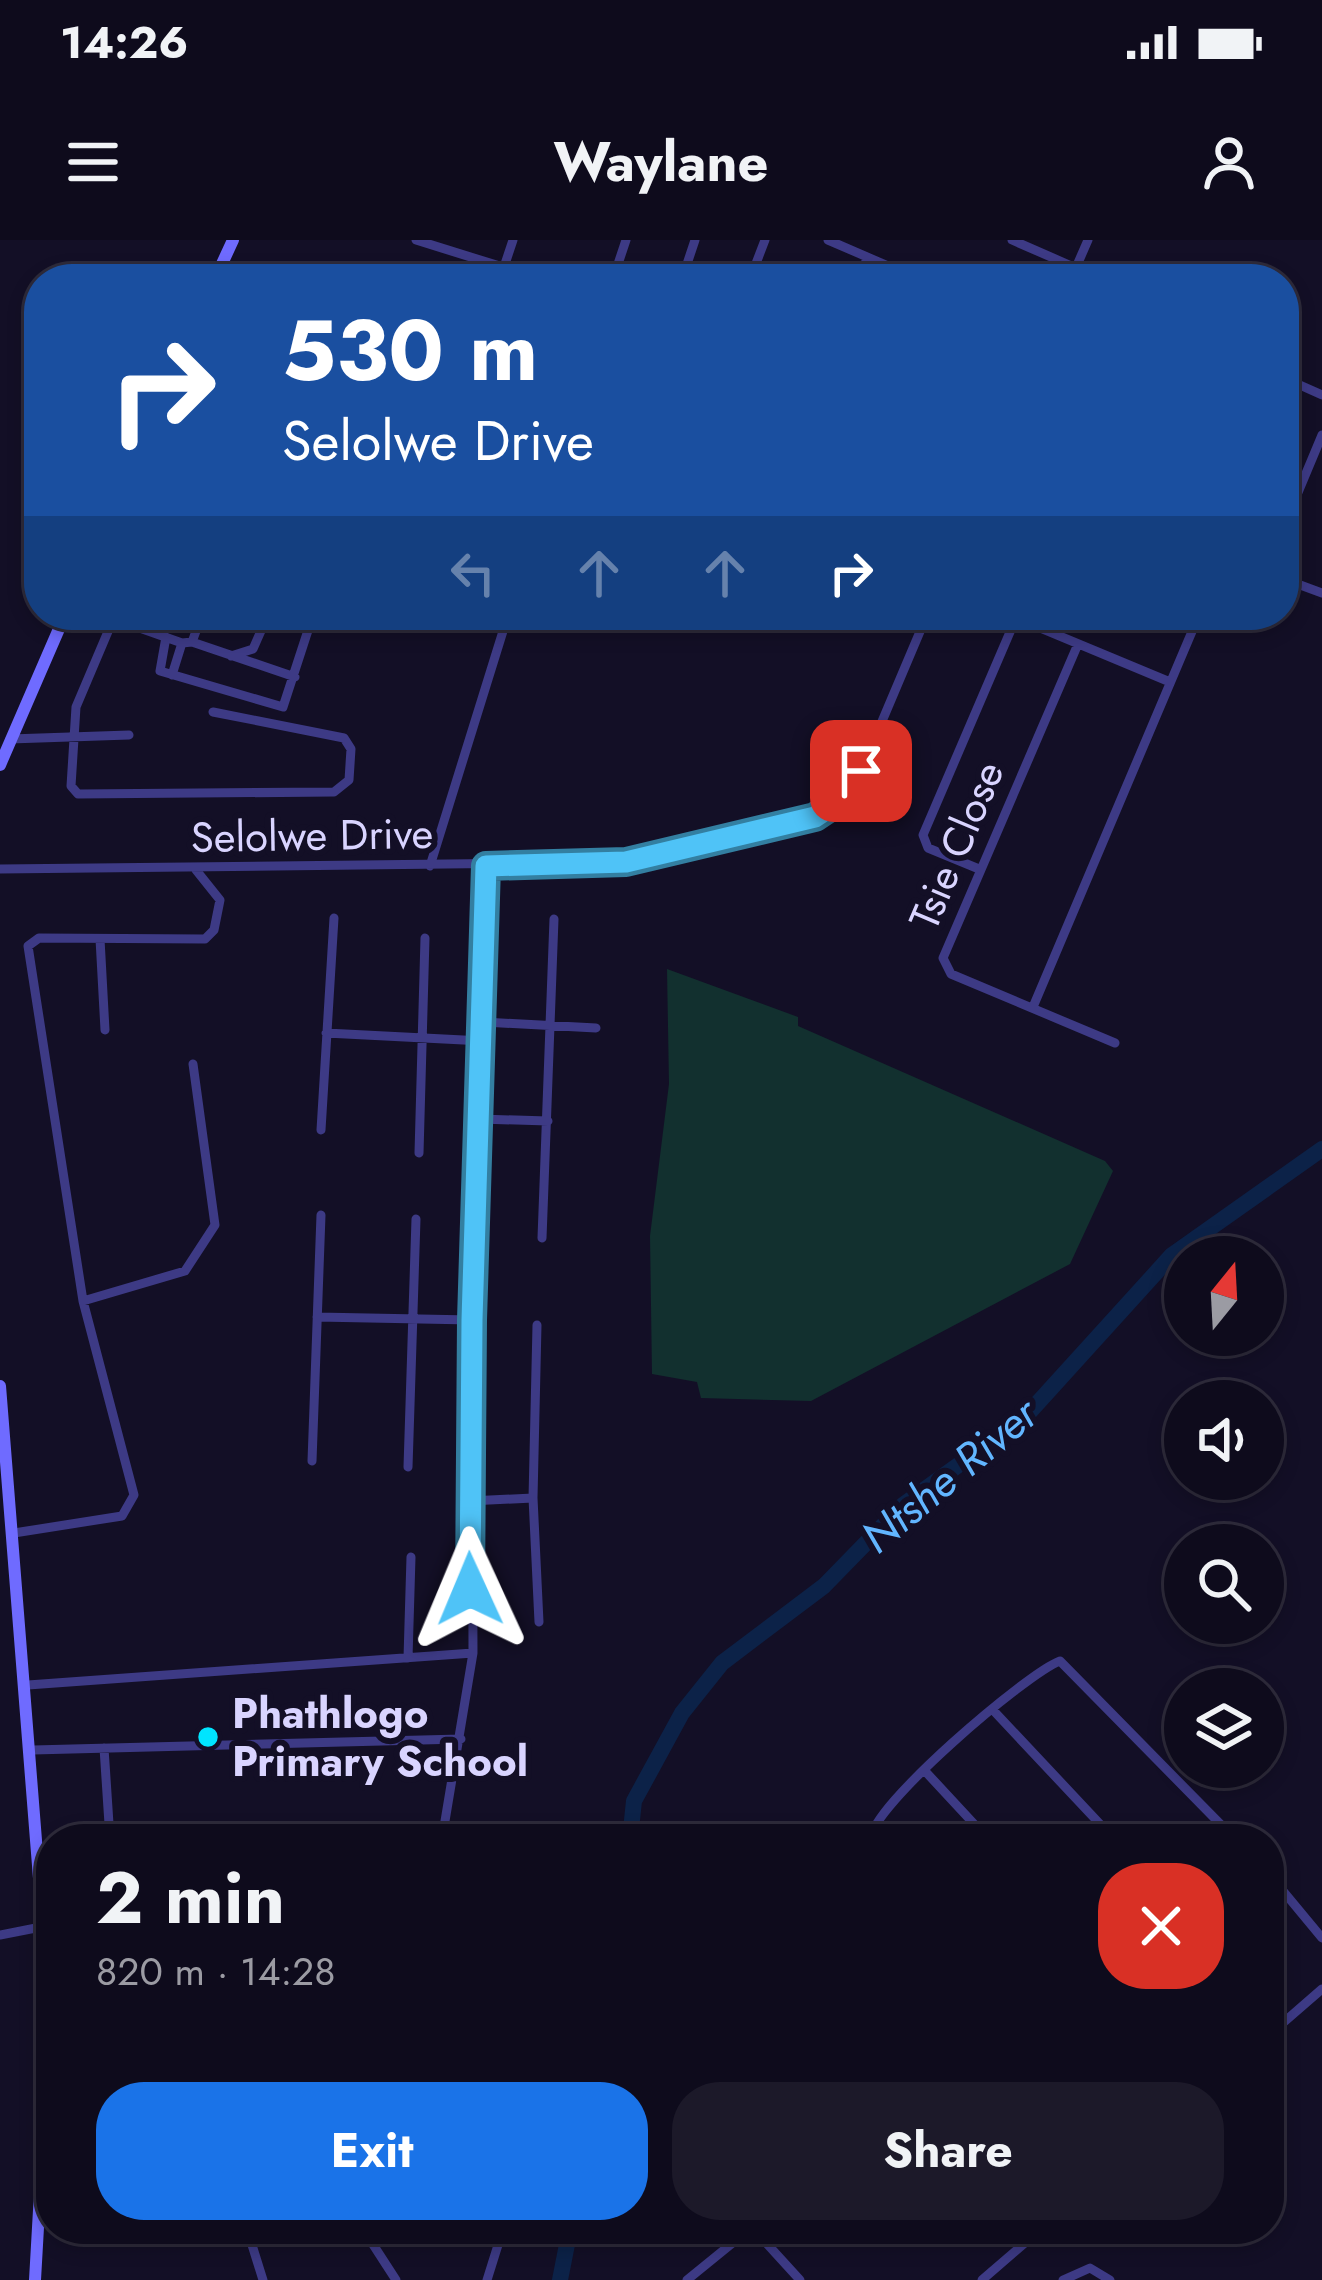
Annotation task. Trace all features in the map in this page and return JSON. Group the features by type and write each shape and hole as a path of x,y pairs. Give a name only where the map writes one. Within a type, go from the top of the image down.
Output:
{"street":[{"path":"416,240 494,264"},
{"path":"828,240 883,264"},
{"path":"1012,240 1056,264"},
{"path":"865,264 867,257"},
{"path":"1299,490 1322,435"},
{"path":"0,765 58,630"},
{"path":"109,630 76,707 71,785 88,796 334,792 346,785 352,749 344,738 213,712"},
{"path":"153,630 295,677"},
{"path":"172,675 192,630"},
{"path":"231,656 253,649 261,630"},
{"path":"166,637 157,669 279,707 286,704 309,630"},
{"path":"430,866 503,630"},
{"name":"Selolwe Drive","path":"0,869 626,862 815,817 831,809 861,771 921,630"},
{"path":"979,869 928,848 922,835 1006,630"},
{"path":"1045,630 1170,682"},
{"path":"1033,1007 1193,630"},
{"name":"Tsie Close","path":"1078,644 943,958 945,967 1115,1043"},
{"path":"10,739 129,734"},
{"path":"445,1824 473,1653 469,1501 486,866"},
{"path":"14,1533 107,1521 130,1507 132,1479 83,1301 26,952 39,938 206,939 214,930 220,900 196,870"},
{"path":"320,1130 334,918"},
{"path":"542,1238 554,920"},
{"path":"418,1153 425,938"},
{"path":"100,939 105,1030"},
{"path":"484,1022 596,1028"},
{"path":"326,1033 483,1041"},
{"path":"83,1301 184,1271 215,1226 193,1064"},
{"path":"480,1119 548,1121"},
{"path":"312,1461 321,1215"},
{"path":"408,1467 416,1219"},
{"path":"316,1316 472,1320"},
{"path":"537,1324 533,1498 539,1622"},
{"path":"0,1385 38,1824"},
{"path":"469,1501 533,1498"},
{"path":"408,1658 411,1557"},
{"path":"28,1685 473,1653"},
{"path":"877,1824 880,1813 992,1709 1053,1663 1066,1662 1221,1824"},
{"path":"992,1709 1100,1824"},
{"path":"33,1750 461,1739"},
{"path":"104,1748 109,1824"},
{"path":"924,1770 974,1824"},
{"path":"1284,1895 1322,1938"},
{"path":"0,1934 36,1928"},
{"path":"1284,2022 1322,1989"},
{"path":"35,2280 39,2244"},
{"path":"252,2244 263,2280"},
{"path":"373,2244 396,2280"},
{"path":"487,2280 498,2244"},
{"path":"687,2280 731,2244"},
{"path":"767,2244 800,2280"},
{"path":"982,2280 1023,2244"},
{"path":"1063,2280 1082,2268 1110,2280"}],"green space":[{"path":"667,969 798,1017 798,1026 1105,1161 1113,1171 1070,1264 811,1401 701,1398 697,1382 652,1374 650,1236 669,1084"}],"waterway":[{"name":"Ntshe River","path":"632,1824 634,1801 682,1713 722,1663 824,1586 903,1505 1025,1417 1172,1255 1322,1149"},
{"name":"Ntshe River","path":"560,2280 567,2244"}],"place":[{"name":"Phathlogo Primary School","path":"208,1737"}],"route":[{"path":"470,1589 472,1320 486,866 626,862 815,817 842,799 861,771"}]}
